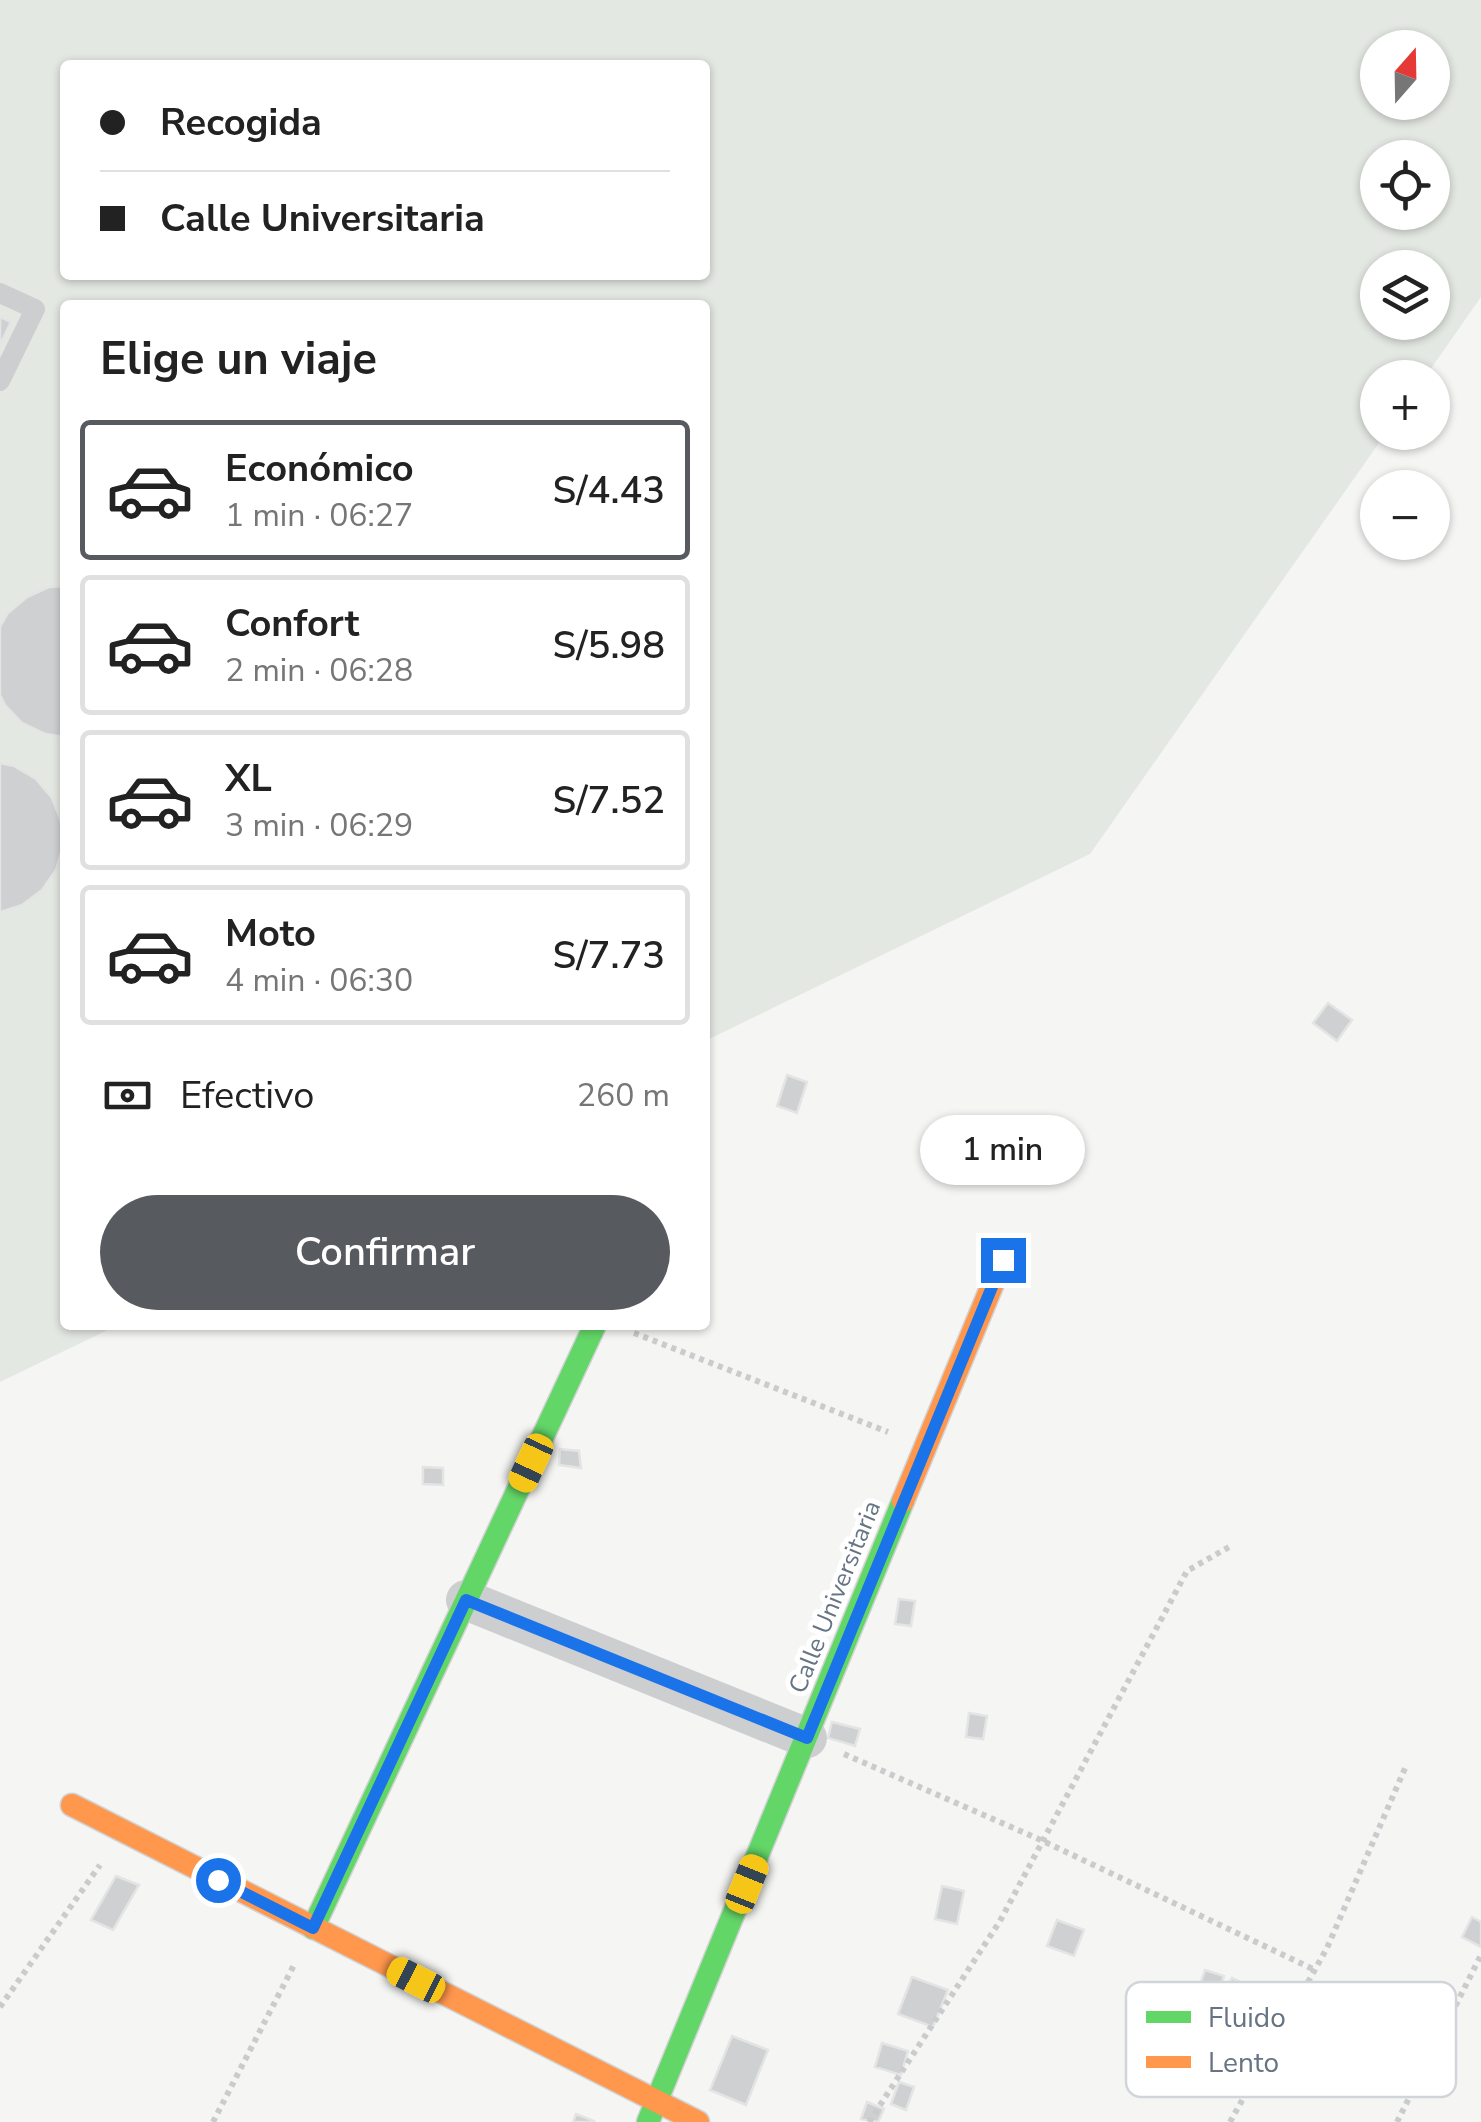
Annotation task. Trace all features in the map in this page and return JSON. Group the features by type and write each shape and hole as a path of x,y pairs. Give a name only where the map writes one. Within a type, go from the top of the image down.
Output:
{"street":[{"name":"Calle Universitaria","path":"653,2112 1003,1260"},
{"path":"313,1928 593,1330"},
{"path":"466,1600 807,1738"},
{"path":"72,1805 313,1928 653,2112 698,2122"}],"lane":[{"path":"0,293 35,309 0,381"}],"path":[{"path":"630,1332 926,1446"},
{"path":"869,2122 1000,1920 1188,1571 1228,1547"},
{"path":"807,1738 1043,1841 1316,1970"},
{"path":"1309,1982 1406,1766"},
{"path":"0,2007 123,1831"},
{"path":"212,2122 313,1928"},
{"path":"1456,2005 1481,1955"},
{"path":"1230,2122 1244,2097"},
{"path":"1397,2122 1410,2097"}],"shaded area":[{"path":"0,0 1481,0 1481,297 1437,360 1360,360 1360,450 1374,450 1090,854 710,1039 710,300 60,300 60,1330 108,1330 0,1382"}],"building":[{"path":"0,317 11,322 0,345"},
{"path":"60,586 60,736 22,723 0,695 0,627 8,613 27,597"},
{"path":"0,763 36,779 52,798 60,818 60,856 42,890 22,905 0,912"},
{"path":"1328,1003 1352,1020 1337,1041 1313,1023"},
{"path":"787,1075 807,1082 797,1113 777,1106"},
{"path":"560,1449 579,1451 581,1468 559,1465"},
{"path":"423,1467 443,1468 443,1485 423,1484"},
{"path":"899,1599 915,1601 911,1626 895,1624"},
{"path":"969,1713 987,1716 983,1739 966,1737"},
{"path":"832,1722 860,1729 855,1746 828,1738"},
{"path":"116,1876 139,1885 113,1930 91,1920"},
{"path":"942,1886 964,1891 957,1924 935,1919"},
{"path":"1472,1917 1481,1922 1481,1947 1462,1937"},
{"path":"1057,1920 1084,1930 1074,1956 1047,1946"},
{"path":"1205,1970 1224,1976 1222,1982 1201,1982"},
{"path":"912,1977 948,1990 933,2027 898,2014"},
{"path":"732,2036 768,2050 746,2105 710,2090"},
{"path":"882,2043 908,2051 901,2075 875,2067"},
{"path":"899,2082 914,2087 906,2110 891,2104"},
{"path":"867,2102 884,2109 878,2122 861,2119"},
{"path":"576,2114 594,2121 594,2122 573,2122"}],"traffic: fast":[{"path":"313,1928 593,1330"},
{"path":"648,2122 903,1501"}],"traffic: slow":[{"path":"903,1501 1003,1259"},
{"path":"72,1805 698,2122"}],"route":[{"path":"218,1880 313,1928 466,1600 807,1738 1003,1260"}]}
